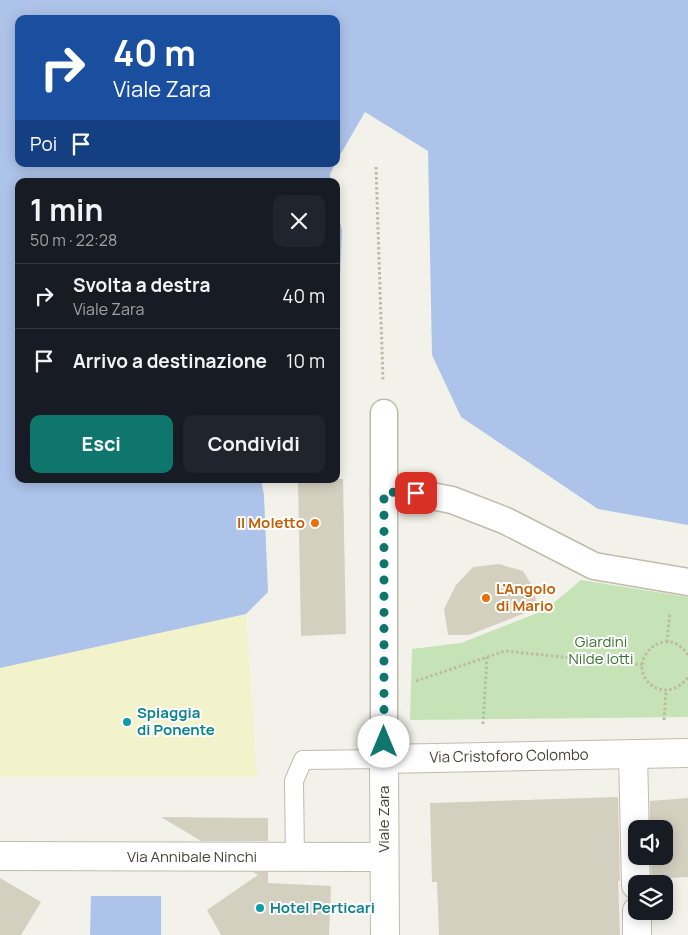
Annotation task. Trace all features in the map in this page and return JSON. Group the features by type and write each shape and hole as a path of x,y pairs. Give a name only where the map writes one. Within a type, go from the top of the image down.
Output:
{"street":[{"name":"Viale Zara","path":"384,413 385,935"},
{"path":"384,492 416,493 452,500 506,521 594,566 688,582"},
{"name":"Via Cristoforo Colombo","path":"384,759 688,753"},
{"path":"633,754 636,875"},
{"name":"Via Annibale Ninchi","path":"0,856 384,857"},
{"path":"637,920 638,935"}],"lane":[{"path":"295,857 294,781 303,760 384,759"}],"path":[{"path":"376,168 384,413"},
{"path":"688,655 685,649 676,644 658,643 650,648 642,664 644,675 649,683 656,688 666,691 676,689 688,677"},
{"path":"384,691 505,651 642,664"},
{"path":"483,730 488,657"},
{"path":"663,729 666,691"}],"green space":[{"name":"Giardini Nilde Iotti","path":"581,580 688,597 688,717 410,720 412,649 461,643 545,610"}],"sand":[{"name":"Spiaggia di Ponente","path":"246,614 257,777 0,777 0,668"}],"water":[{"path":"0,0 688,0 688,525 598,509 461,417 432,355 428,151 365,112 340,155 340,15 15,15 15,167 334,167 330,174 331,178 15,178 15,483 262,483 264,495 268,592 246,614 0,668"},
{"path":"340,222 342,230 340,277"},
{"path":"91,896 161,896 161,935 90,935"}],"building":[{"path":"340,479 343,479 346,634 301,636 298,483 340,483"},
{"path":"499,564 523,571 533,587 538,608 469,635 448,635 444,609 456,585 473,567"},
{"path":"618,797 620,935 439,935 437,882 432,882 430,803"},
{"path":"688,798 688,877 673,878 673,875 652,875 651,865 673,865 673,820 650,820 650,801"},
{"path":"161,817 268,818 268,841 201,841"},
{"name":"Hotel Perticari","path":"253,872 268,872 268,883 331,886 329,935 221,935 207,910 258,875"},
{"path":"0,878 41,902 21,935 0,935"}],"place":[{"name":"Il Moletto","path":"315,523"},
{"name":"L'Angolo di Mario","path":"486,598"},
{"name":"Spiaggia di Ponente","path":"127,722"},
{"name":"Hotel Perticari","path":"260,908"}],"route":[{"path":"384,742 384,492 416,493"}]}
